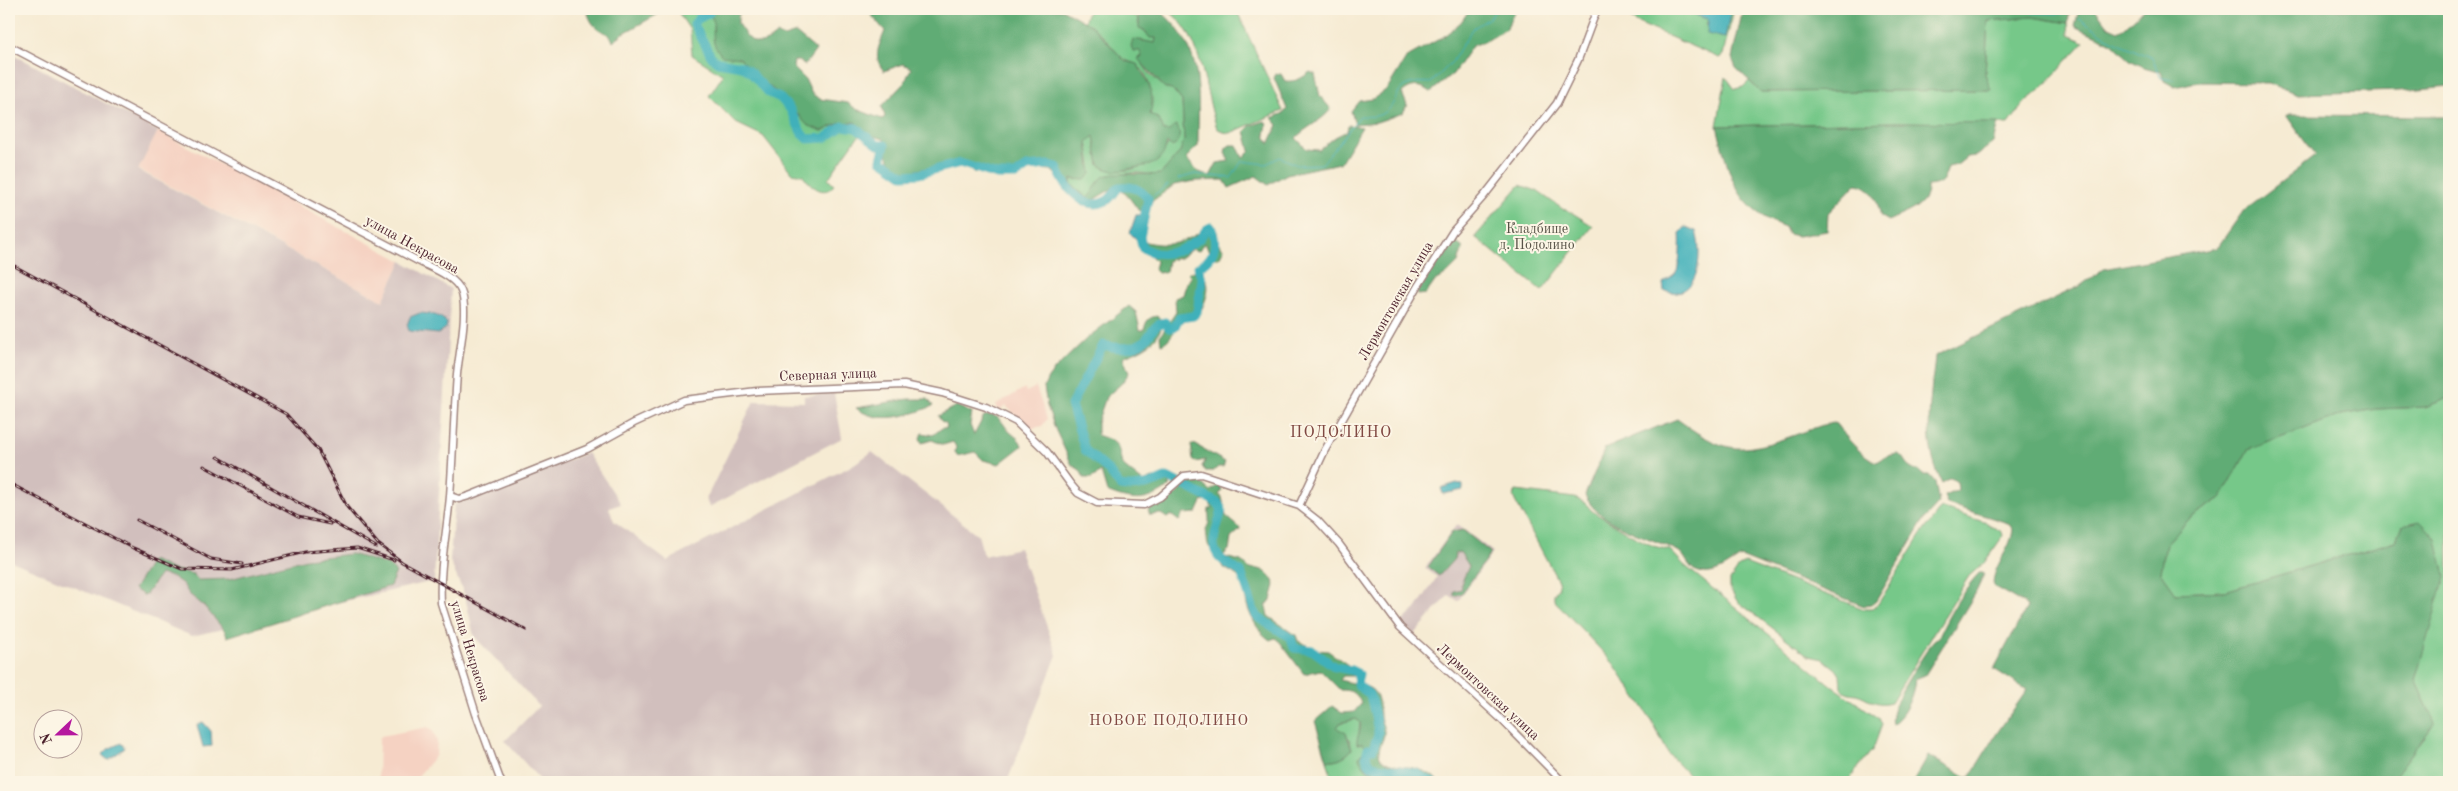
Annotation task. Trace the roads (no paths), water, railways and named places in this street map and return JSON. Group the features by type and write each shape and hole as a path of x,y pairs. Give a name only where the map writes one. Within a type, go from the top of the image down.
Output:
{"street":[{"name":"Лермонтовская улица","path":"1299,506 1325,450 1418,286 1452,231 1484,196 1557,103 1578,60 1597,9"},
{"name":"улица Некрасова","path":"9,46 455,282 463,296 464,313 456,392 450,496 440,587 441,603 476,714 501,782"},
{"name":"Северная улица","path":"450,496 459,499 469,496 587,449 634,423 684,400 757,390 904,385 951,396 1004,415 1016,422 1047,452 1078,493 1097,503 1144,505 1156,500 1177,482"},
{"name":"Лермонтовская улица","path":"1177,482 1192,474 1216,477 1299,506 1317,520 1339,544 1400,627 1501,719 1563,782"}],"water":[{"path":"1689,9 1731,9 1725,38 1707,34 1708,19 1694,15"},
{"path":"1136,215 1141,215 1146,221 1142,239 1137,240 1130,233"},
{"path":"1686,227 1696,231 1699,252 1696,274 1692,283 1685,289 1676,292 1664,291 1663,283 1676,273 1680,254 1680,233"},
{"path":"420,313 435,315 441,318 447,323 446,328 438,334 409,331 407,325 410,317"},
{"path":"1457,483 1463,485 1463,490 1443,494 1441,488"},
{"path":"203,722 211,731 212,746 203,747 197,725"},
{"path":"121,743 125,748 108,760 102,755 108,749"}],"waterway":[{"path":"707,9 709,13 698,19 694,24 712,58 718,62 742,66 750,72 769,93 780,98 790,109 802,134 808,139 825,138 843,126 856,128 878,145 885,145 881,160 903,175 919,174 960,163 997,175 1016,175 1027,167 1048,165 1057,167 1069,189 1082,200 1090,203 1098,204 1108,200 1119,187 1135,188 1148,199 1140,237 1142,247 1156,253 1171,253 1186,247 1200,238 1205,230 1211,227 1214,250 1208,260 1198,267 1202,280 1197,312 1193,316 1179,318 1174,328 1169,328 1165,322 1158,325 1146,340 1135,346 1123,348 1103,345 1071,405 1085,450 1108,470 1120,486 1144,485 1167,477 1218,503 1222,510 1214,547 1221,559 1241,572 1256,616 1291,638 1294,648 1312,650 1335,667 1351,670 1359,674 1357,683 1370,696 1378,730 1373,749 1368,749 1367,751 1366,758 1369,764 1371,766 1416,773 1432,782"},
{"path":"1178,179 1195,174 1231,178 1242,161 1266,164 1280,157 1297,165 1322,164 1360,116 1374,116 1385,112 1391,107 1401,89 1407,85 1431,83 1452,62 1472,29 1491,17 1496,9"},
{"path":"2022,9 2033,13 2066,14"},
{"path":"2078,17 2110,39 2152,58 2161,78 2175,80"},
{"path":"1148,199 1168,185"}],"railway":[{"path":"9,263 286,414 318,450 347,507 378,544 402,562 526,630"},
{"path":"218,457 376,547"},
{"path":"204,466 298,517 330,524"},
{"path":"9,483 133,548 182,569 232,570 305,552 357,548 394,560"},
{"path":"137,520 211,559 242,564"}],"district":[{"name":"ПОДОЛИНО","path":"1341,433"},
{"name":"НОВОЕ ПОДОЛИНО","path":"1169,721"}],"park label":[{"name":"Кладбище д. Подолино","path":"1537,237"}]}
